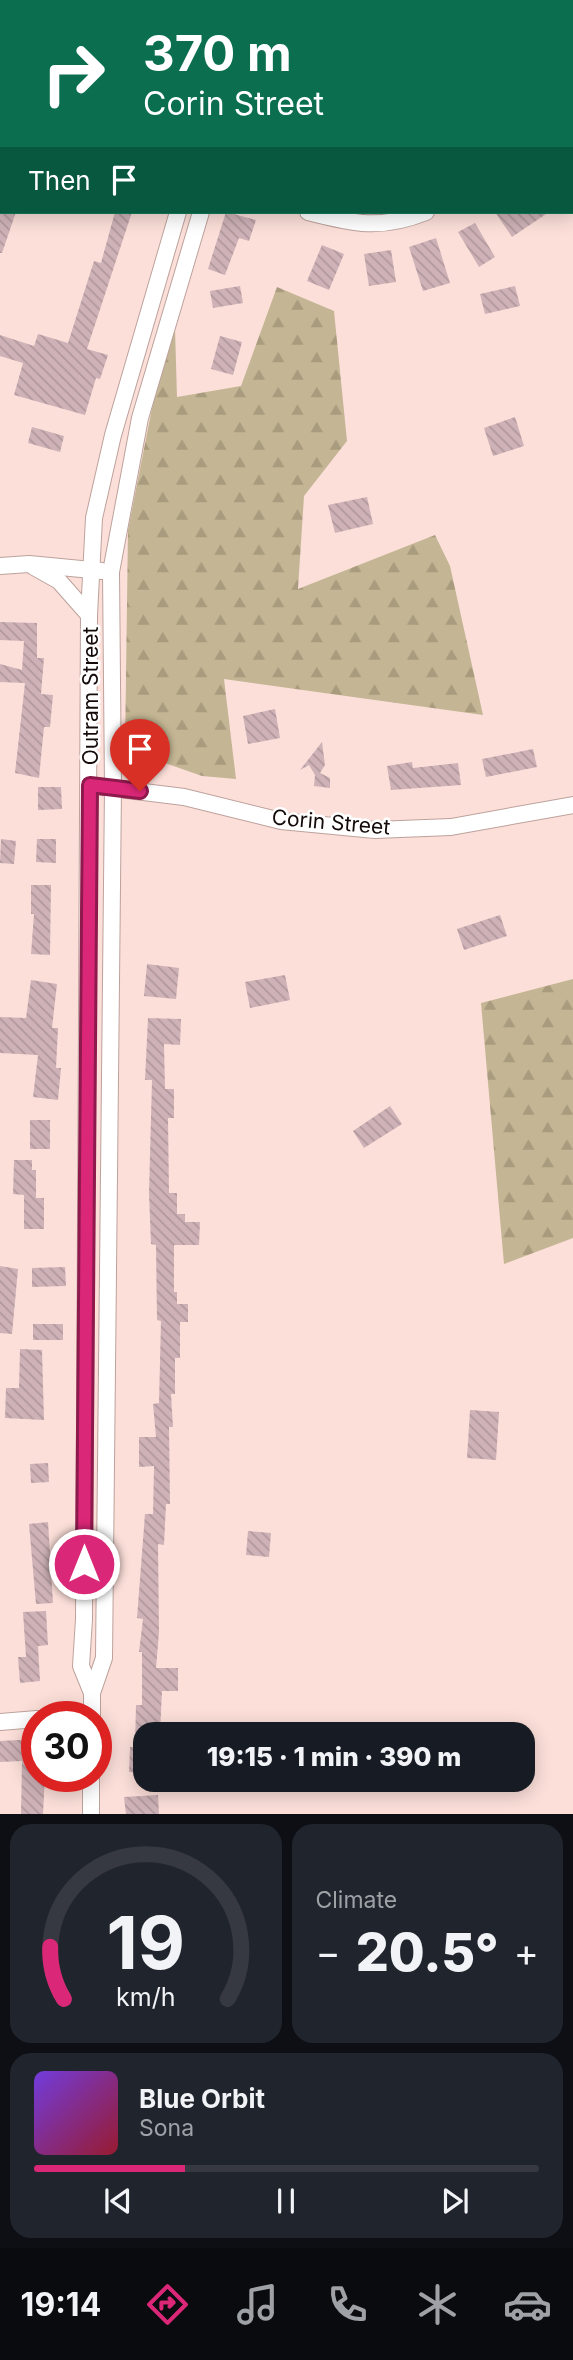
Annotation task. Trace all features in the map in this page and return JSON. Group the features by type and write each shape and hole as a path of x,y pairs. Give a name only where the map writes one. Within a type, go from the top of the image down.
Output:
{"street":[{"name":"Outram Street","path":"92,1693 81,1667 84,1605 89,615 94,518 113,435 177,214"},
{"name":"Outram Street","path":"92,1701 92,1693 104,1658 113,788 111,572 140,418 200,214"},
{"path":"316,214 350,223 378,226 419,214"},
{"path":"29,564 59,581 89,615"},
{"path":"0,566 29,564 111,572"},
{"name":"Corin Street","path":"90,785 184,797 281,821 375,830 451,827 573,805"},
{"path":"0,1722 21,1720"},
{"path":"91,1792 91,1814"}],"green space":[{"path":"277,287 334,311 347,441 304,496 298,589 435,535 450,566 483,715 224,679 236,779 202,776 125,749 128,530 153,403 175,329 177,397 241,386"},
{"path":"573,979 573,1238 504,1264 481,1003"}],"building":[{"path":"0,214 15,214 2,253"},
{"path":"114,214 131,214 87,349 108,355 100,379 96,378 85,415 14,395 23,363 0,356 0,335 34,346 38,334 68,343 94,261 101,263"},
{"path":"225,214 256,220 249,241 239,238 225,275 208,269"},
{"path":"496,214 546,214 512,237"},
{"path":"475,223 495,257 479,267 458,232"},
{"path":"436,238 450,283 423,291 409,247"},
{"path":"322,245 344,254 329,290 307,281"},
{"path":"391,250 396,282 369,286 364,254"},
{"path":"240,286 243,303 213,308 210,291"},
{"path":"515,286 520,306 485,314 480,294"},
{"path":"220,336 242,342 233,375 211,369"},
{"path":"515,417 524,446 493,456 484,428"},
{"path":"32,427 64,436 60,452 28,443"},
{"path":"367,497 373,524 335,533 328,505"},
{"path":"0,622 37,623 37,658 44,658 41,694 53,695 50,727 44,727 39,778 15,773 25,683 0,682 0,664 22,670 24,641 0,640"},
{"path":"275,709 280,738 248,744 243,716"},
{"path":"322,742 325,765 320,773 330,778 330,788 314,786 315,775 309,765 300,770"},
{"path":"533,749 537,767 486,777 482,759"},
{"path":"412,762 413,768 458,763 461,785 391,790 387,766"},
{"path":"38,787 61,787 62,809 38,810"},
{"path":"1,839 16,841 14,864 0,863"},
{"path":"37,839 56,839 56,863 36,862"},
{"path":"31,885 51,885 50,955 31,954 34,914 31,914"},
{"path":"500,915 507,936 464,950 457,929"},
{"path":"147,964 179,968 176,999 144,996"},
{"path":"285,975 290,1000 250,1008 245,982"},
{"path":"31,980 57,984 52,1028 58,1028 56,1068 61,1068 58,1100 33,1097 38,1055 0,1053 0,1017 26,1018"},
{"path":"148,1018 181,1019 180,1045 164,1044 165,1089 174,1089 174,1118 168,1118 169,1193 177,1193 177,1214 185,1214 185,1222 200,1222 199,1245 174,1245 174,1292 177,1292 177,1304 188,1304 188,1322 180,1322 180,1358 175,1358 175,1394 171,1394 173,1427 169,1427 170,1504 166,1504 164,1545 158,1544 159,1632 156,1668 178,1668 178,1691 162,1691 161,1722 136,1722 136,1705 142,1705 142,1652 139,1652 143,1619 137,1618 145,1514 153,1514 154,1466 139,1467 139,1437 156,1437 153,1404 159,1403 161,1321 157,1320 156,1245 151,1244 149,1193 152,1080 145,1080"},
{"path":"390,1106 402,1124 364,1148 353,1131"},
{"path":"30,1120 50,1120 50,1149 30,1149"},
{"path":"14,1160 32,1160 32,1170 36,1170 36,1198 44,1198 44,1229 24,1229 24,1195 13,1194"},
{"path":"0,1266 18,1269 12,1334 0,1333"},
{"path":"65,1267 66,1286 32,1287 32,1268"},
{"path":"33,1324 63,1324 63,1340 33,1340"},
{"path":"20,1349 42,1350 44,1420 5,1418 6,1388 19,1388"},
{"path":"470,1410 499,1412 496,1460 467,1458"},
{"path":"48,1463 49,1482 31,1483 30,1464"},
{"path":"48,1522 53,1603 36,1604 29,1524"},
{"path":"248,1531 271,1533 269,1557 246,1555"},
{"path":"46,1611 48,1645 38,1646 40,1681 20,1683 18,1657 26,1657 23,1612"},
{"path":"21,1740 21,1761 0,1762 0,1741"},
{"path":"130,1747 133,1747 133,1772 129,1772"},
{"path":"21,1792 44,1792 43,1814 21,1814"},
{"path":"158,1795 159,1814 126,1814 124,1797"}],"route":[{"path":"84,1564 90,785 140,791"}]}
